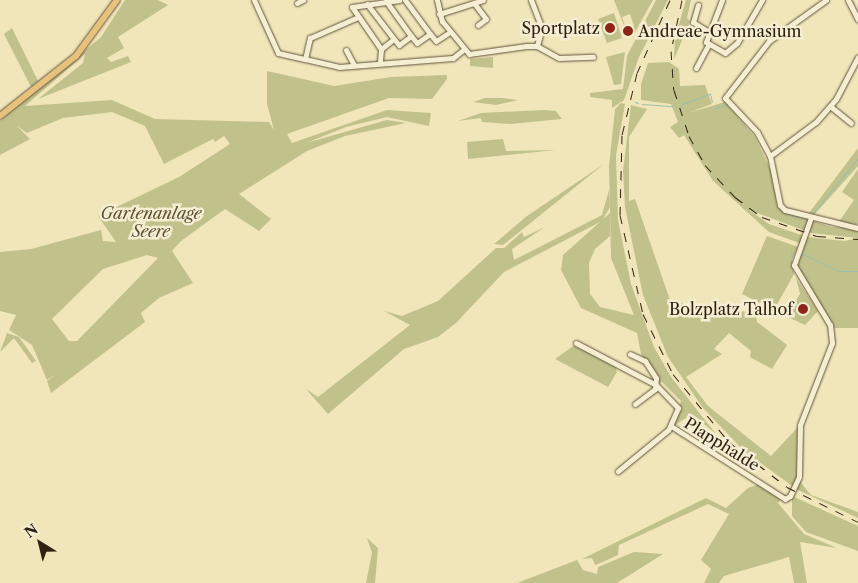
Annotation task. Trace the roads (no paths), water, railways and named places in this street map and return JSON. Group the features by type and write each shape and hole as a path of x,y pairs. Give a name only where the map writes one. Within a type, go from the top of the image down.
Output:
{"main road":[{"path":"0,116 76,56 117,0"}],"street":[{"path":"254,0 278,53 305,59 354,65 380,60 454,58 463,50"},
{"path":"297,3 303,0"},
{"path":"380,60 381,49 356,18 352,7 399,0"},
{"path":"405,0 436,41 450,32"},
{"path":"437,0 440,14 463,50 477,55 537,46 559,58 593,57"},
{"path":"440,14 483,0"},
{"path":"531,0 542,28 537,46"},
{"path":"696,68 709,44 709,32 722,0"},
{"path":"709,44 729,51 762,0"},
{"path":"826,0 761,49 725,98 756,132 770,156 780,205 810,220 858,228"},
{"path":"848,0 858,20"},
{"path":"386,2 417,43 430,34"},
{"path":"474,3 486,19 478,25"},
{"path":"367,4 399,45 411,36"},
{"path":"698,5 693,22 709,32"},
{"path":"305,59 310,38 356,18"},
{"path":"381,49 394,39"},
{"path":"346,50 354,65"},
{"path":"770,156 807,131 830,106 858,57"},
{"path":"830,106 851,123"},
{"name":"Plapphalde","path":"671,426 785,499 799,477 800,425 832,343 830,325 794,265 810,220"},
{"name":"Plapphalde","path":"576,343 656,385 678,408 671,426 618,471"},
{"name":"Plapphalde","path":"630,354 645,361 656,385"},
{"path":"634,404 656,385"}],"waterway":[{"path":"682,104 710,94 712,102"},
{"path":"642,104 673,106"},
{"path":"715,108 728,104"},
{"path":"813,213 858,158"},
{"path":"788,213 803,219"},
{"path":"791,251 792,257"},
{"path":"801,253 838,271 858,271"},
{"path":"791,261 805,289"}],"railway":[{"path":"670,0 637,73 622,135 620,215 643,314 673,374 729,442 787,487 858,522"},
{"path":"682,0 671,51 674,90 689,136 705,165 735,197 762,217 817,236 858,239"}],"place":[{"name":"Sportplatz","path":"610,28"},
{"name":"Andreae-Gymnasium","path":"628,31"},
{"name":"Bolzplatz Talhof","path":"803,309"}],"park label":[{"name":"Gartenanlage Seere","path":"151,222"}]}
